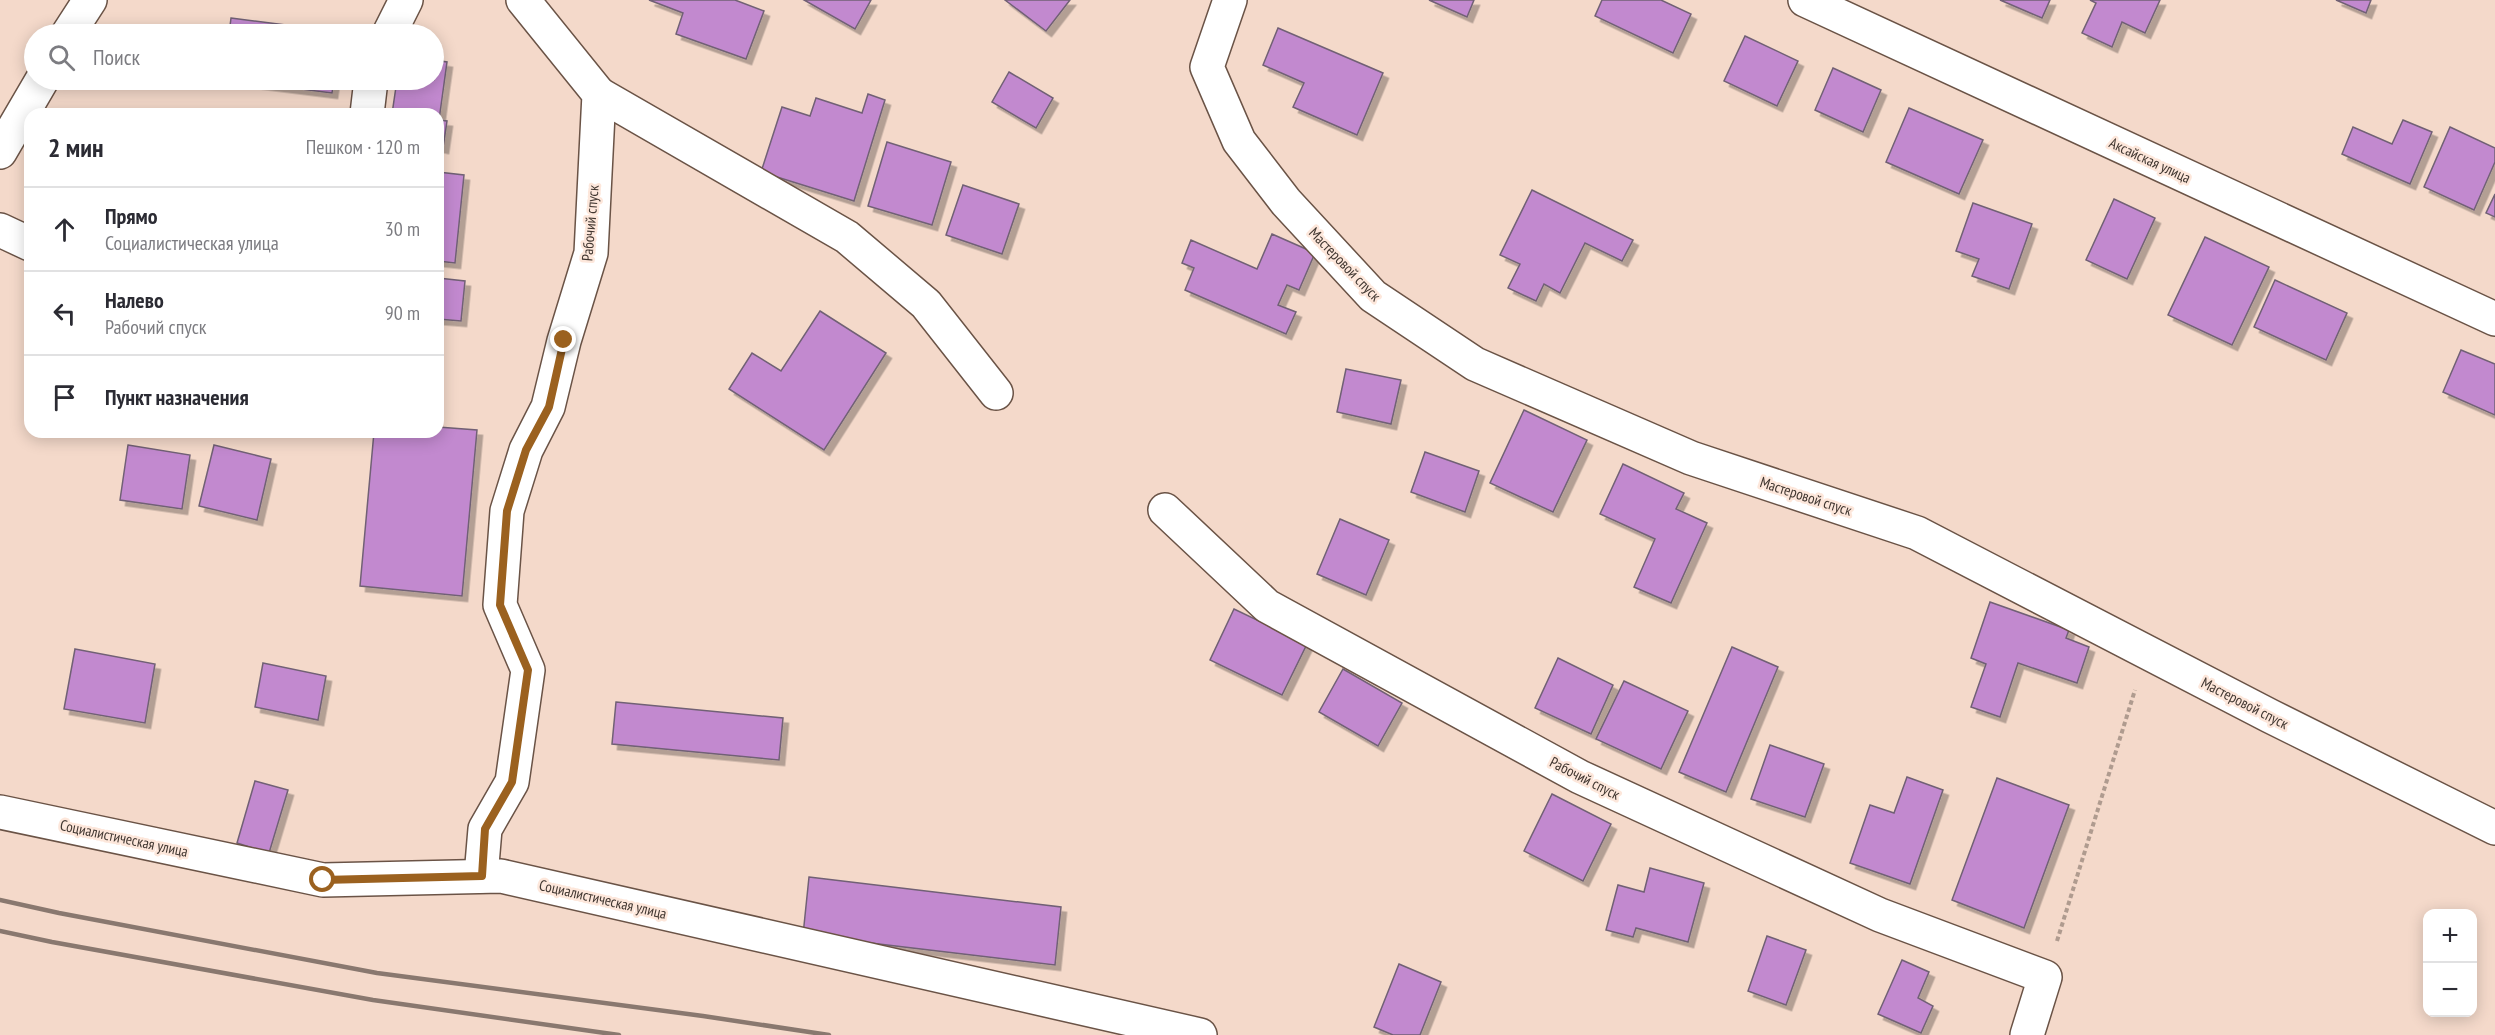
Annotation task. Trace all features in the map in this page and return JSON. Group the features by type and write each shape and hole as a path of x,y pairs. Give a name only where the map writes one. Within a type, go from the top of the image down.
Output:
{"street":[{"path":"74,24 90,0"},
{"path":"394,24 406,0"},
{"path":"523,0 599,94 847,237 926,304 996,393"},
{"name":"Мастеровой спуск","path":"1230,0 1207,67 1239,141 1286,202 1373,296 1474,364 1691,458 1917,533 2280,722 2495,828"},
{"name":"Аксайская улица","path":"1805,0 2495,319"},
{"path":"26,108 36,90"},
{"path":"368,108 370,90"},
{"name":"Рабочий спуск","path":"482,876 485,829 512,782 528,670 500,605 507,511 526,450 549,407 564,340 591,253 599,94"},
{"path":"0,152 24,111"},
{"path":"0,230 24,241"},
{"name":"Рабочий спуск","path":"1165,510 1268,606 1580,777 1880,915 2045,977"},
{"name":"Социалистическая улица","path":"0,812 323,880 501,876 1200,1035"},
{"path":"2027,1035 2045,977"}],"path":[{"path":"2045,977 2147,652"}],"building":[{"path":"649,0 735,0 764,11 746,59 676,34 683,13"},
{"path":"804,0 871,0 855,29"},
{"path":"1005,0 1070,0 1046,31"},
{"path":"1429,0 1474,0 1467,17"},
{"path":"1602,0 1661,0 1691,14 1673,53 1595,16"},
{"path":"2000,0 2050,0 2042,18"},
{"path":"2090,0 2160,0 2145,33 2122,22 2112,47 2082,33 2096,3"},
{"path":"2336,0 2371,0 2366,13"},
{"path":"231,18 278,24 230,24"},
{"path":"1278,28 1383,73 1357,135 1293,107 1304,83 1263,65"},
{"path":"1745,36 1798,61 1777,106 1724,81"},
{"path":"444,62 447,62 444,84"},
{"path":"1833,68 1881,90 1863,132 1815,110"},
{"path":"1009,72 1053,98 1036,128 992,102"},
{"path":"308,90 332,90 332,93"},
{"path":"396,90 443,90 441,108 393,108"},
{"path":"868,94 885,100 854,201 761,172 782,107 810,116 816,98 862,113"},
{"path":"1909,108 1983,140 1959,194 1886,162"},
{"path":"2403,120 2432,132 2410,184 2342,154 2353,127 2392,144"},
{"path":"444,121 447,121 444,141"},
{"path":"2450,127 2495,148 2495,162 2474,210 2424,187"},
{"path":"887,142 951,162 932,225 868,206"},
{"path":"444,173 464,175 455,263 444,262"},
{"path":"963,185 1019,204 1002,254 946,235"},
{"path":"1532,190 1633,240 1622,261 1585,243 1560,293 1544,284 1536,301 1508,288 1520,264 1500,255"},
{"path":"2495,194 2495,217 2486,213"},
{"path":"2114,199 2155,218 2127,279 2086,260"},
{"path":"1973,203 2032,224 2009,289 1972,276 1979,259 1956,251"},
{"path":"1272,234 1315,253 1299,290 1287,285 1278,305 1296,312 1286,334 1185,290 1194,268 1182,263 1191,240 1257,269"},
{"path":"2205,237 2269,267 2232,345 2168,315"},
{"path":"444,279 465,281 461,321 444,320"},
{"path":"2275,280 2347,313 2326,360 2254,327"},
{"path":"820,311 886,353 824,450 729,389 752,353 781,371"},
{"path":"2461,350 2495,364 2495,415 2443,392"},
{"path":"1346,369 1401,380 1391,424 1337,412"},
{"path":"1524,410 1587,440 1553,512 1490,483"},
{"path":"444,427 477,430 462,596 360,586 373,438 444,438"},
{"path":"128,445 190,455 182,509 120,500"},
{"path":"214,445 271,459 257,520 199,506"},
{"path":"1425,452 1479,471 1465,512 1411,492"},
{"path":"1623,464 1684,493 1676,509 1707,523 1671,603 1634,587 1655,539 1600,514"},
{"path":"1340,519 1389,540 1366,595 1317,574"},
{"path":"1990,602 2069,630 2066,638 2089,647 2077,683 2018,663 2000,717 1971,707 1986,664 1971,658"},
{"path":"1234,609 1307,644 1282,695 1210,660"},
{"path":"1732,647 1778,667 1726,792 1679,772"},
{"path":"75,649 155,664 145,723 64,709"},
{"path":"1558,658 1613,685 1591,734 1535,708"},
{"path":"263,663 326,676 318,720 255,707"},
{"path":"1343,669 1402,703 1378,746 1319,712"},
{"path":"1624,681 1688,711 1661,769 1596,739"},
{"path":"616,702 783,718 779,760 612,744"},
{"path":"1770,745 1824,764 1805,817 1751,799"},
{"path":"1907,777 1943,790 1910,884 1850,863 1870,805 1894,813"},
{"path":"1997,778 2069,805 2024,928 1952,900"},
{"path":"255,781 288,790 269,853 237,843"},
{"path":"1552,794 1611,824 1583,881 1524,851"},
{"path":"1650,868 1704,883 1688,942 1636,928 1633,937 1606,930 1618,885 1644,892"},
{"path":"809,877 1061,907 1055,965 803,935"},
{"path":"1767,936 1806,950 1786,1005 1748,991"},
{"path":"1902,960 1929,972 1918,998 1933,1006 1921,1033 1878,1014"},
{"path":"1399,964 1441,982 1420,1035 1393,1035 1374,1027"}],"railway":[{"path":"0,900 377,973 829,1035"},
{"path":"0,931 373,1000 619,1035"}],"route":[{"path":"323,880 482,876 485,829 512,782 528,670 500,605 507,511 526,450 549,407 564,340"}]}
